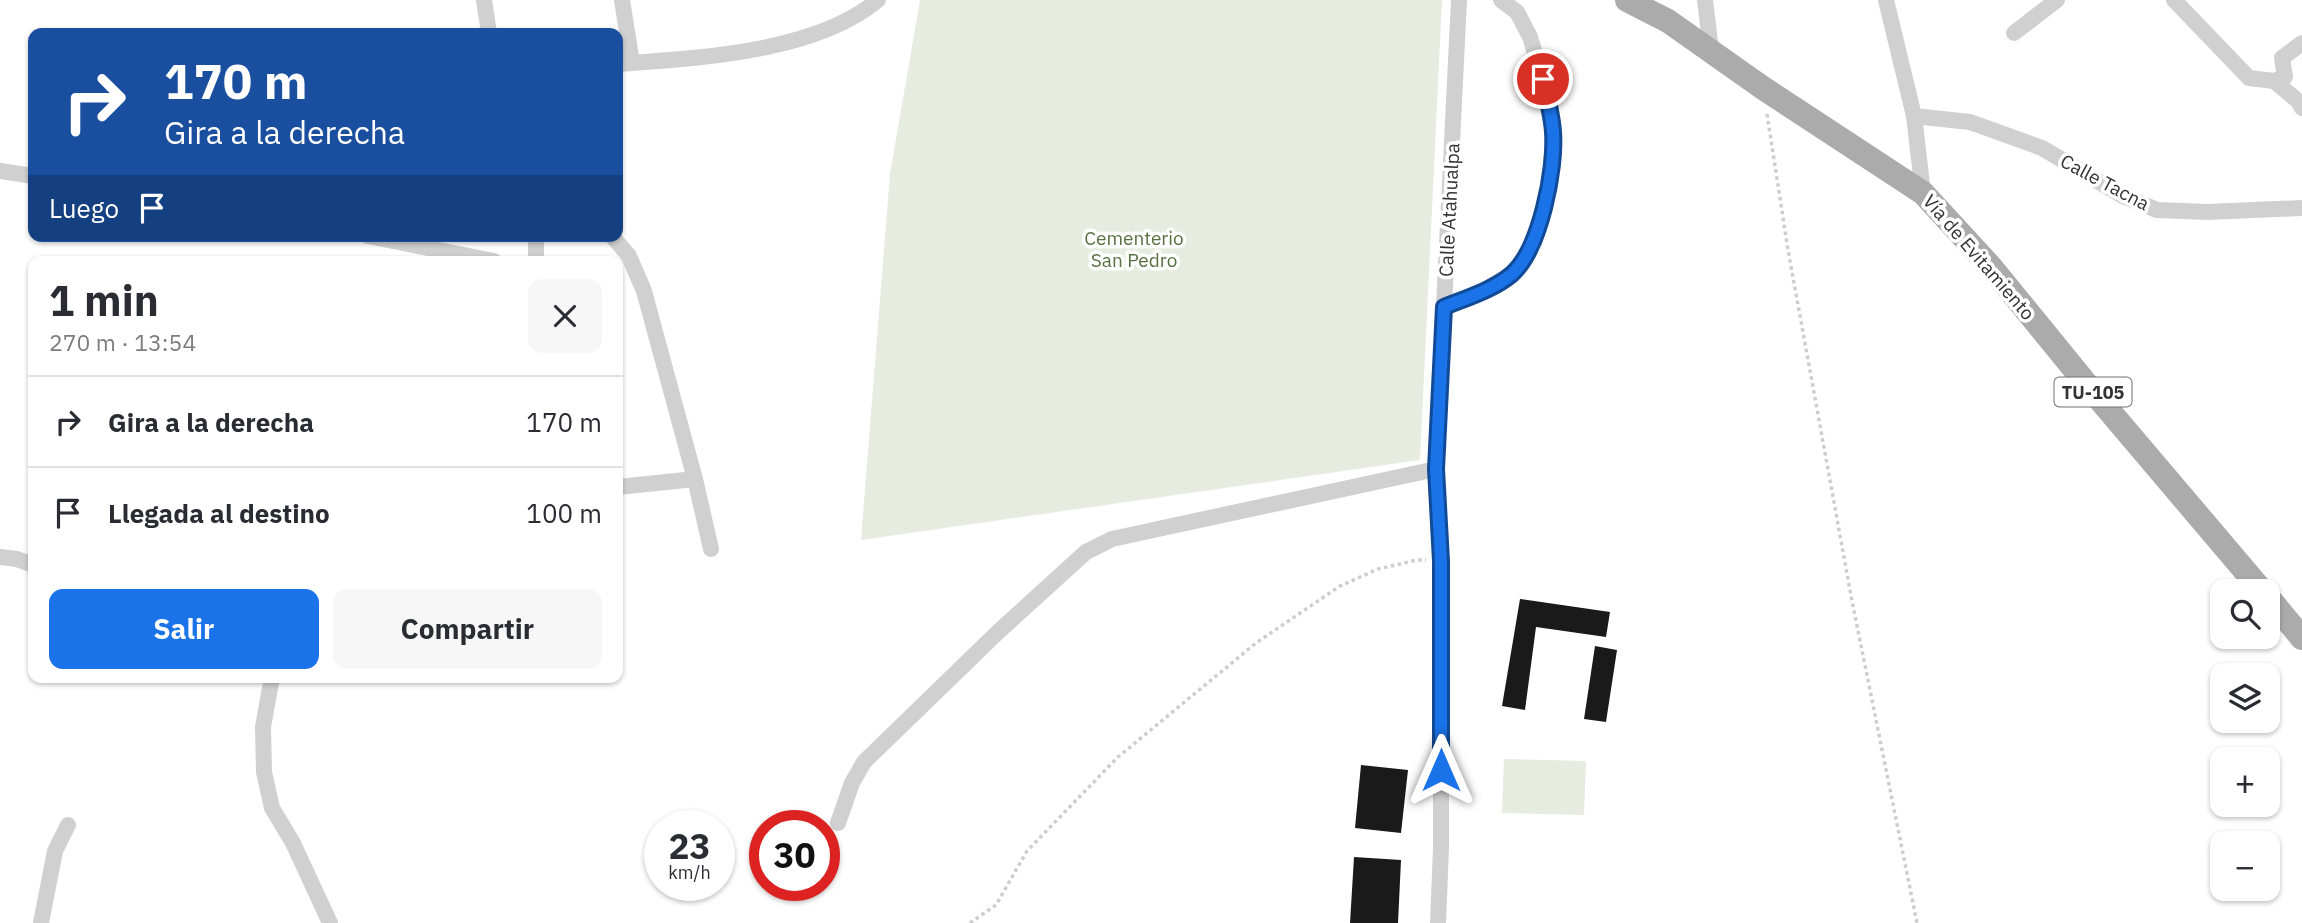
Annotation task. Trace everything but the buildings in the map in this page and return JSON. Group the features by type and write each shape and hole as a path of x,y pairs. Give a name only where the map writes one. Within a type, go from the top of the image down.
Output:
{"main road":[{"name":"Vía de Evitamiento","path":"1627,0 1668,21 1763,88 1923,193 1992,267 2084,381 2252,579"},
{"path":"2280,611 2302,638"}],"street":[{"path":"484,0 488,28"},
{"path":"622,0 625,64 724,54 810,36 842,22 878,0"},
{"name":"Calle Atahualpa","path":"1438,923 1441,848 1441,561 1436,469 1459,0"},
{"path":"1444,307 1480,293 1513,274 1535,240 1550,181 1553,133 1543,79 1530,37 1517,12 1501,0"},
{"path":"1705,0 1711,50"},
{"path":"1886,0 1914,116 1923,193"},
{"path":"2014,33 2057,0"},
{"path":"2174,0 2249,78 2274,81 2285,77 2281,58 2302,43"},
{"path":"2274,81 2302,108"},
{"name":"Calle Tacna","path":"1914,116 1970,122 2042,148 2123,196 2157,210 2208,212 2302,208"},
{"path":"0,171 28,175"},
{"path":"398,242 469,256"},
{"path":"617,242 629,256 644,291 695,479 711,549"},
{"path":"840,817 852,783 864,762 998,632 1086,552 1112,539 1436,469"},
{"path":"623,486 695,479"},
{"path":"0,557 28,563"},
{"path":"271,683 263,727 264,772 272,808 293,843 330,923"},
{"path":"41,923 55,851 68,825"}],"path":[{"path":"1763,88 1787,250 1842,547 1917,923"},
{"path":"971,923 996,905 1027,851 1118,757 1256,643 1340,586 1378,569 1417,560 1441,561"}],"green space":[{"name":"Cementerio San Pedro","path":"920,0 1442,0 1420,460 861,540 890,174"},
{"path":"1504,759 1586,761 1584,815 1502,813"}],"route":[{"path":"1441,770 1441,561 1436,469 1444,307 1480,293 1513,274 1535,240 1550,181 1553,133 1543,79"}]}
